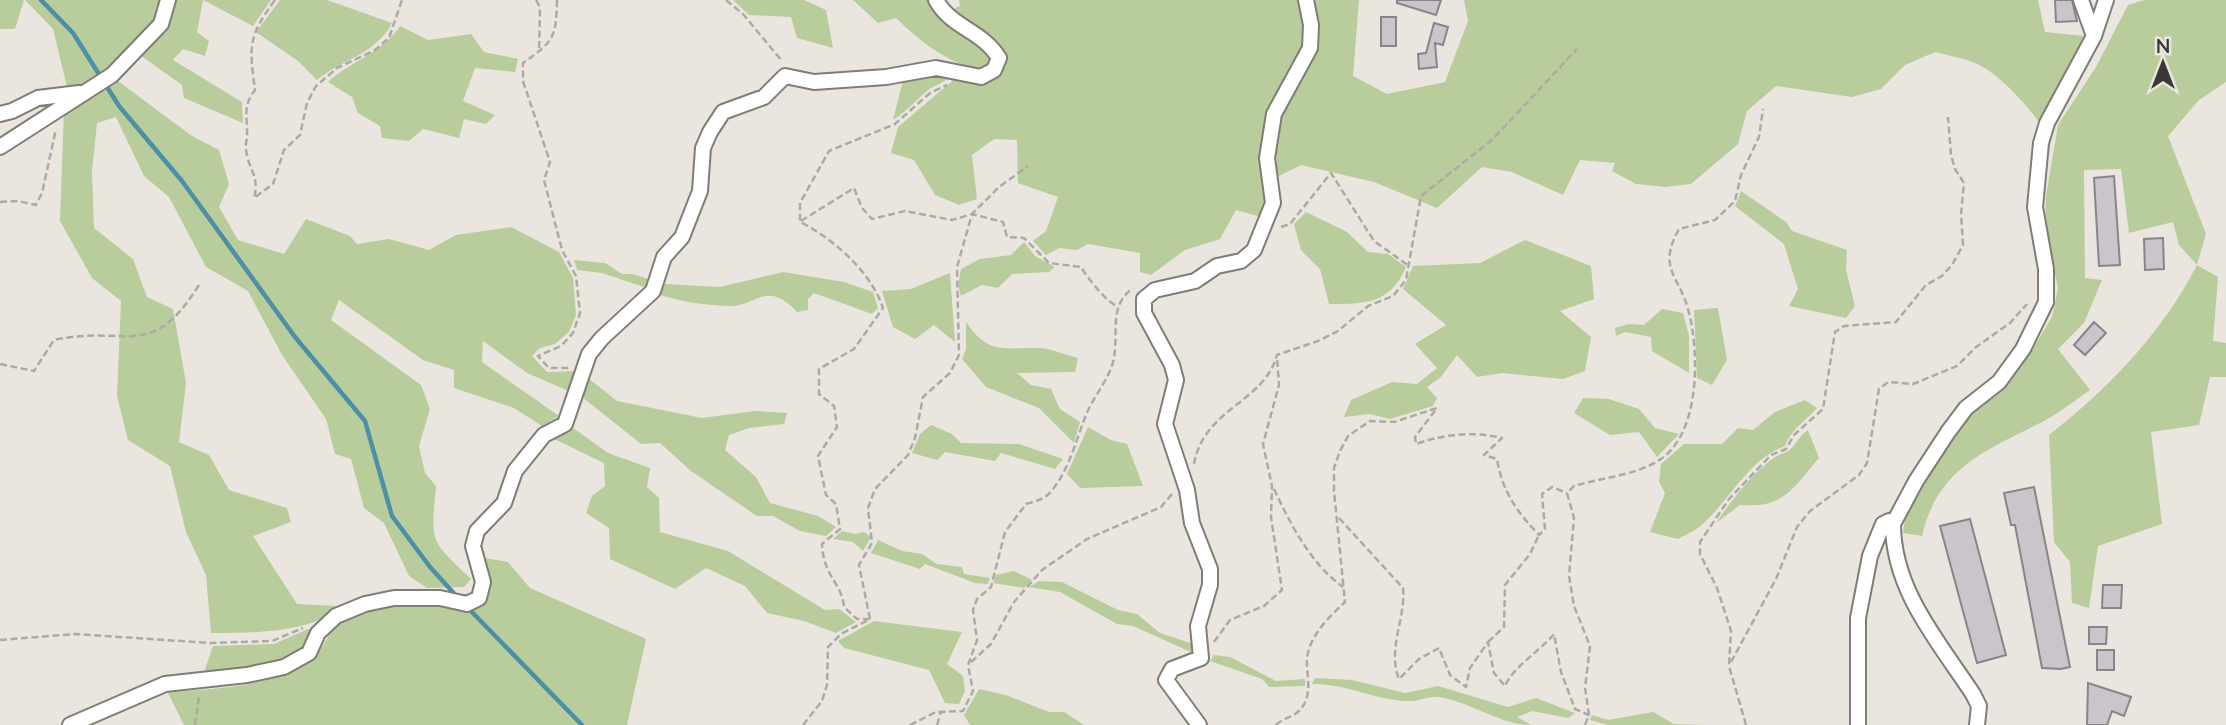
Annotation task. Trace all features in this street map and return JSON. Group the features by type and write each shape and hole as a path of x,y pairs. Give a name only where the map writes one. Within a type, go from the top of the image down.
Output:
{"street":[{"path":"0,147 112,75 161,24 168,0"},
{"path":"70,725 165,684 247,676 284,667 309,653 318,633 335,616 365,604 394,598 440,598 467,604 479,598 483,582 474,546 477,531 504,503 515,471 544,435 565,424 589,354 602,338 653,291 664,257 682,237 687,226 700,191 703,148 723,112 764,97 785,76 792,75 814,82 886,77 936,68 981,77 994,70 999,58 990,43 950,18 936,0"},
{"path":"1199,725 1166,680 1172,668 1201,658 1198,626 1210,585 1210,569 1192,523 1188,468 1165,424 1176,380 1172,365 1144,313 1144,299 1155,290 1195,281 1217,267 1241,261 1254,250 1273,203 1267,158 1274,114 1310,48 1311,25 1306,0"},
{"path":"2081,0 2094,36"},
{"path":"1978,725 1979,706 1973,694 1908,594 1898,568 1893,524 1916,481 1948,432 1966,408 1999,382 2023,349 2046,302 2048,287 2035,207 2041,143 2047,123 2094,36 2106,0"},
{"path":"0,114 38,98 81,93"},
{"path":"1858,725 1858,618 1870,556 1883,524 1889,521 1893,524"}],"path":[{"path":"275,0 255,28 251,40 255,90 246,102 245,122 248,130 246,148 258,183 254,198 273,184 284,150 300,135 307,103 316,86 337,68 375,51 389,37 402,0"},
{"path":"536,0 540,7 539,52"},
{"path":"557,0 557,29 539,52 523,63 523,81 550,162 544,180 562,250 576,276 580,313 573,333 561,346 538,356 549,368 586,365"},
{"path":"726,0 773,48 792,75"},
{"path":"1276,355 1318,341 1338,331 1368,306 1393,296 1406,280 1421,195 1492,141 1577,49"},
{"path":"800,222 800,203 829,151 895,124 930,93 946,86 956,73"},
{"path":"0,202 18,201 36,205 42,193 61,106"},
{"path":"1567,493 1574,486 1642,469 1660,461 1679,442 1694,394 1693,351 1688,310 1681,289 1670,274 1672,247 1679,229 1715,220 1735,201 1741,175 1759,137 1763,109"},
{"path":"1746,725 1729,666 1731,631 1717,587 1700,554 1700,541 1729,499 1771,455 1786,449 1794,435 1823,409 1835,332 1844,326 1896,322 1926,285 1942,276 1952,265 1963,244 1961,214 1965,193 1964,183 1955,169 1951,155 1948,117"},
{"path":"800,222 854,188 862,208 872,219 905,211 952,220 972,214 999,187 1028,166"},
{"path":"1265,226 1276,229 1290,224 1331,173 1374,241 1409,267"},
{"path":"972,214 1003,222 1007,237 1024,238 1049,263 1081,267 1090,281 1099,285 1108,302 1117,306"},
{"path":"870,619 859,565 872,543 868,508 875,489 908,456 923,397 950,373 960,355 957,267 972,214"},
{"path":"800,222 818,231 861,270 877,289 883,308 855,349 819,369 817,382 819,394 834,406 837,427 818,456 826,495 836,504 840,529 822,544 823,562 830,579 843,594 844,607 857,618 870,619"},
{"path":"910,725 941,712 962,711 972,691 968,665 976,640 976,600 991,587 1005,532 1026,504 1041,500 1053,489 1076,446 1086,414 1113,362 1117,306 1121,296 1138,284 1155,290"},
{"path":"0,364 34,371 54,340 85,333 135,338 158,333 183,311 199,285"},
{"path":"1729,666 1776,579 1797,527 1810,511 1859,475 1867,463 1879,388 1888,382 1913,384 1957,366 1976,347 2010,323 2030,299 2048,287"},
{"path":"968,665 991,644 1014,602 1042,570 1087,539 1161,507 1188,468 1205,432 1246,394 1260,386 1272,371 1276,355"},
{"path":"1276,355 1279,385 1263,444 1272,486 1290,523 1310,553 1327,575 1343,587"},
{"path":"1276,725 1300,711 1310,679 1307,658 1325,620 1345,602 1334,468 1348,436 1370,421 1394,422 1437,408 1415,437 1416,444 1449,435 1472,433 1502,438 1484,455 1497,459 1500,478 1517,512 1539,535"},
{"path":"1201,658 1230,620 1264,606 1282,590 1271,517 1272,486"},
{"path":"1339,518 1403,588 1404,601 1395,653 1395,669 1399,679 1419,659 1439,648 1450,675 1466,687 1470,668 1488,642 1504,627 1505,585 1530,554 1545,529 1542,494 1552,487 1567,493"},
{"path":"1567,493 1574,518 1569,576 1574,606 1590,646 1585,688 1589,715 1585,725"},
{"path":"803,725 822,701 827,685 828,647 841,634 870,619"},
{"path":"0,640 75,634 210,643 272,641 308,626"},
{"path":"1488,642 1494,673 1505,686 1511,671 1538,653 1554,634 1561,672 1575,709 1589,715"},
{"path":"194,725 194,711 204,680"},
{"path":"937,725 941,712"}],"green space":[{"path":"0,0 24,0 15,29 0,29"},
{"path":"25,0 164,0 155,26 127,57 92,81 67,87 53,29"},
{"path":"172,0 203,0 197,32 209,41 205,56 183,49 173,60 242,102 243,123 184,98 182,85 140,55"},
{"path":"203,0 271,0 253,26"},
{"path":"280,0 327,0 392,23 385,34 368,49 317,80 298,61 256,32"},
{"path":"733,0 804,0 826,10 833,48 797,38 791,17 749,15"},
{"path":"853,0 932,0 988,49 990,65 979,72 956,62 925,43 896,18 878,23"},
{"path":"959,0 1302,0 1306,45 1277,97 1268,202 1261,217 1236,210 1220,239 1185,250 1151,275 1140,272 1140,253 1088,244 1077,250 1059,248 1046,255 1033,241 1046,231 1058,197 1018,183 1017,140 994,139 972,155 977,199 959,205 935,195 914,160 891,153 898,127 957,77 981,80 1002,58 948,12 960,6"},
{"path":"1312,0 1359,0 1353,76 1387,94 1445,82 1468,21 1464,0 2038,0 2045,32 2085,36 2073,65 2038,121 2013,92 1983,67 1935,52 1905,65 1881,89 1852,97 1776,86 1747,111 1738,144 1691,184 1665,187 1636,184 1612,171 1615,163 1580,160 1563,195 1512,172 1482,167 1437,208 1374,182 1301,165 1277,177 1276,154 1282,116 1312,57"},
{"path":"2144,0 2226,0 2226,82 2199,100 2168,136 2206,234 2197,265 2179,245 2173,222 2129,233 2121,169 2084,170 2085,278 2102,280 2084,323 2058,349 2090,390 2053,416 1982,453 1966,465 1951,478 1939,494 1929,513 1922,536 1903,533 1906,509 1972,410 2004,386 2029,355 2052,317 2058,288 2045,229 2046,196 2058,125 2096,67 2128,5"},
{"path":"400,26 428,40 471,34 484,52 518,59 515,72 475,68 463,101 495,115 486,124 464,119 459,138 423,129 409,141 382,138 380,126 358,113 352,97 328,82 384,43"},
{"path":"951,75 928,90 893,120 904,76"},
{"path":"118,81 192,136 219,150 229,184 219,207 238,240 284,254 306,219 350,236 357,244 389,239 429,250 456,235 511,227 559,252 573,278 576,315 569,332 555,344 540,348 532,356 547,372 578,371 571,392 527,373 483,341 482,362 559,416 542,426 514,408 454,388 454,370 423,360 339,300 331,320 421,385 430,409 419,446 425,473 436,486 434,530 440,547 471,579 464,587 427,588 409,576 384,523 364,508 351,459 335,454 326,419 282,355 248,291 206,267 169,197 144,176 116,117 97,123 92,171 94,228 133,259 147,297 173,309 186,383 179,442 209,455 229,490 287,508 291,522 253,536 297,604 337,606 314,622 297,627 259,632 211,633 206,575 186,532 170,466 128,440 117,396 121,301 92,278 60,221 64,109 83,95"},
{"path":"1741,191 1786,222 1792,231 1847,250 1846,270 1855,306 1846,318 1789,306 1798,289 1784,244 1735,206"},
{"path":"1306,212 1347,232 1368,252 1388,254 1406,267 1400,279 1384,295 1375,299 1329,304 1320,269 1301,250 1294,224"},
{"path":"1525,240 1591,266 1594,299 1560,311 1591,337 1585,371 1563,379 1502,373 1477,377 1457,355 1441,377 1427,387 1437,398 1433,406 1390,419 1370,414 1344,417 1351,400 1392,382 1417,384 1437,368 1415,344 1446,325 1403,289 1413,266 1480,263"},
{"path":"1024,242 1035,256 1055,267 1049,272 1012,274 998,288 982,285 961,296 958,285 961,269 980,259 1011,255"},
{"path":"574,260 605,263 622,274 633,274 654,281 647,288 602,273 577,270"},
{"path":"2197,265 2218,277 2213,341 2226,343 2226,377 2210,377 2199,425 2151,432 2162,524 2098,546 2089,608 2072,603 2070,562 2054,542 2049,435 2093,398 2132,358 2168,314"},
{"path":"783,272 844,282 873,292 878,308 872,314 814,293 808,299 808,310 797,312 777,297 761,297 728,306 692,303 658,294 665,284 720,287"},
{"path":"950,273 955,342 934,325 915,339 893,327 882,291 911,289"},
{"path":"1718,308 1727,360 1712,385 1697,378 1694,310"},
{"path":"1662,309 1683,313 1689,336 1689,373 1652,351 1651,337 1625,332 1616,336 1615,328 1629,324 1644,325"},
{"path":"966,322 974,333 990,345 1040,348 1078,358 1075,372 1017,373 1031,385 1051,389 1060,409 1080,422 1074,443 1039,408 986,387 962,359 966,349"},
{"path":"588,378 617,401 702,418 755,411 787,413 784,424 749,428 729,435 725,450 756,477 770,503 818,516 836,527 826,536 800,531 773,516 757,516 691,471 660,443 641,444 582,397"},
{"path":"1583,398 1609,399 1639,409 1655,428 1679,434 1657,457 1639,432 1610,435 1574,413"},
{"path":"1805,400 1817,408 1795,430 1785,446 1751,469 1703,524 1678,539 1650,532 1665,493 1659,482 1661,464 1684,444 1722,444 1738,428 1753,430 1775,412"},
{"path":"569,425 608,453 650,468 647,487 659,498 660,532 728,551 825,610 839,609 856,622 836,633 804,621 767,613 745,586 706,568 675,589 610,559 609,528 586,513 592,496 605,486 604,463 550,437"},
{"path":"931,425 952,434 961,443 1019,444 1063,459 1055,469 1001,453 995,461 945,452 937,460 912,453 920,434"},
{"path":"1088,427 1111,440 1127,444 1143,486 1080,488 1067,474"},
{"path":"1808,430 1819,458 1794,487 1778,500 1740,505 1716,523 1750,479 1775,457 1790,450"},
{"path":"842,531 855,534 864,532 871,537 863,551 853,542 833,539"},
{"path":"878,540 902,551 922,554 937,564 962,567 964,574 990,578 988,584 975,583 925,564 920,569 871,553"},
{"path":"480,557 508,562 530,588 646,639 627,725 184,725 168,693 245,685 275,677 315,658 338,625 368,608 402,603 472,611 479,605 488,586"},
{"path":"1014,571 1032,580 1024,588 993,583 996,575"},
{"path":"1039,581 1062,582 1118,610 1137,614 1160,633 1196,645 1193,653 1133,626 1117,624 1060,592 1029,587"},
{"path":"874,621 962,632 947,664 963,676 965,691 959,704 945,703 929,670 844,648 838,641"},
{"path":"313,629 306,651 282,665 203,675 213,646 274,644"},
{"path":"1214,655 1230,657 1276,681 1305,679 1305,686 1269,687 1262,679 1210,661"},
{"path":"1315,678 1352,680 1405,693 1438,686 1508,707 1536,698 1575,713 1568,718 1532,711 1517,717 1531,725 1519,724 1451,700 1435,697 1411,701 1395,700 1336,686 1312,684"},
{"path":"979,689 1006,695 1049,712 1064,712 1084,725 970,725 964,715"},
{"path":"1653,712 1674,724 1705,725 1608,725 1590,720 1592,715 1608,720"}],"building":[{"path":"1397,0 1441,0 1436,15 1397,3"},
{"path":"2055,0 2072,0 2077,21 2056,22"},
{"path":"1381,17 1396,17 1396,46 1381,46"},
{"path":"1434,23 1448,27 1443,45 1435,43 1437,67 1419,69 1418,54 1426,53"},
{"path":"2114,176 2120,265 2099,266 2094,178"},
{"path":"2163,238 2164,269 2145,270 2144,239"},
{"path":"2094,322 2106,333 2085,355 2074,345"},
{"path":"2034,487 2070,667 2061,669 2042,668 2015,525 2011,525 2004,493"},
{"path":"1970,519 2006,655 1977,663 1940,526"},
{"path":"2103,585 2122,585 2121,608 2102,608"},
{"path":"2089,627 2107,627 2106,644 2089,644"},
{"path":"2097,650 2114,650 2114,670 2097,670"},
{"path":"2088,683 2131,697 2124,716 2112,711 2107,725 2087,725"}],"waterway":[{"path":"41,0 73,33 119,106 182,181 295,337 365,421 392,516 430,567 459,599"},
{"path":"468,608 582,725"}]}
